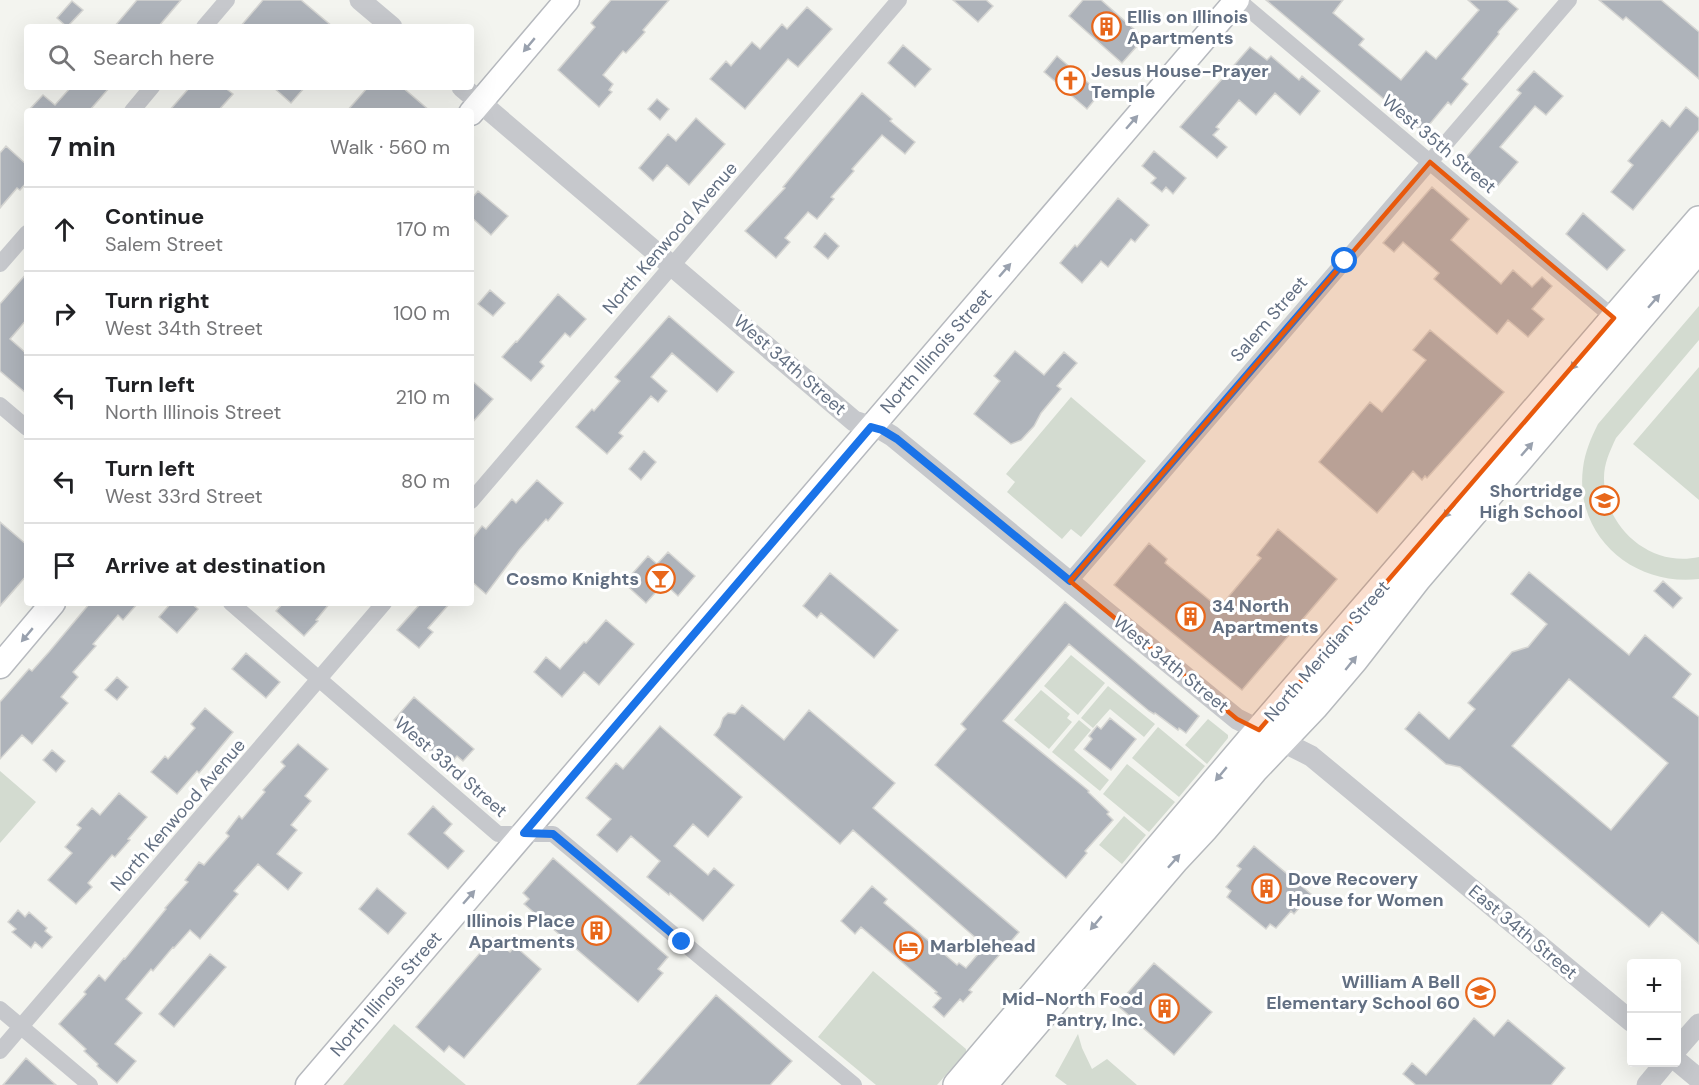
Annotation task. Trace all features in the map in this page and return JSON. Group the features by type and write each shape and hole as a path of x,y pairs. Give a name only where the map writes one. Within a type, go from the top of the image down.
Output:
{"main road":[{"path":"471,101 567,0"},
{"name":"North Illinois Street","path":"308,1085 1238,0"},
{"name":"North Meridian Street","path":"957,1085 1271,735 1614,318 1699,220"},
{"name":"North Meridian Street","path":"982,1085 1254,770 1271,735 1314,708 1416,579 1699,249"},
{"path":"0,666 50,606"}],"street":[{"path":"207,24 227,0"},
{"path":"360,0 388,24"},
{"name":"North Kenwood Avenue","path":"474,497 899,0"},
{"name":"West 35th Street","path":"1238,0 1614,318"},
{"name":"Salem Street","path":"1070,581 1569,0"},
{"path":"134,108 150,90"},
{"name":"West 34th Street","path":"471,101 673,265 854,421 882,430 897,439 1237,718 1271,735"},
{"path":"0,264 24,236"},
{"path":"0,405 24,425"},
{"name":"West 33rd Street","path":"234,606 498,834 553,834 854,1085"},
{"name":"North Kenwood Avenue","path":"0,1051 382,606"},
{"name":"East 34th Street","path":"1271,735 1311,756 1627,1018"},
{"path":"0,1009 90,1085"},
{"path":"1681,1045 1699,1024"},
{"path":"1681,1063 1699,1079"},
{"path":"1647,1085 1662,1067"}],"highlighted area":[{"path":"1430,162 1614,318 1259,730 1237,719 1070,581"}],"shaded area":[{"path":"1699,306 1699,340 1616,438 1604,473 1606,496 1612,513 1633,540 1647,550 1663,556 1681,559 1699,557 1699,579 1675,579 1652,575 1631,565 1613,552 1599,535 1588,515 1583,493 1583,468 1585,456 1598,424"},
{"path":"1699,367 1699,500 1633,444"},
{"path":"1071,397 1146,461 1081,537 1071,529 1062,539 1007,492 1015,482 1006,474"},
{"path":"1071,655 1105,683 1078,715 1044,686"},
{"path":"1108,686 1155,724 1144,737 1110,709 1093,728 1081,718"},
{"path":"1041,690 1070,714 1067,718 1072,722 1049,749 1014,720"},
{"path":"1208,719 1228,735 1228,738 1207,764 1185,745"},
{"path":"1079,720 1091,730 1074,750 1109,780 1100,791 1052,752"},
{"path":"1158,727 1205,766 1179,797 1132,758"},
{"path":"1127,764 1175,802 1149,832 1103,794"},
{"path":"0,771 36,802 0,843"},
{"path":"1124,816 1146,835 1122,864 1099,845"},
{"path":"873,971 966,1049 966,1052 937,1085 876,1085 818,1037"},
{"path":"394,1024 466,1085 343,1085"},
{"path":"1078,1034 1092,1069 1107,1059 1137,1085 1067,1085 1055,1076"}],"building":[{"path":"137,0 181,0 161,24 117,24"},
{"path":"263,0 301,0 329,24 243,24"},
{"path":"611,0 669,0 643,30 645,32 626,53 623,51 603,75 613,84 609,90 612,92 599,107 558,70 595,27 591,23"},
{"path":"953,0 986,0 993,6 978,22"},
{"name":"Ellis on Illinois Apartments","path":"1083,0 1101,0 1144,38 1122,63 1069,16"},
{"path":"1266,0 1343,0 1333,13 1364,39 1359,45 1401,80 1426,51 1436,59 1479,10 1468,0 1507,0 1518,9 1462,79 1468,84 1451,105 1448,102 1423,132"},
{"path":"1599,0 1661,0 1699,32 1699,79 1626,17 1623,20"},
{"path":"72,1 83,10 70,24 64,24 57,18"},
{"path":"807,7 832,29 798,67 788,59 745,109 710,79 726,61 731,66 752,42 760,49 782,24 787,29"},
{"path":"903,45 931,69 915,87 888,63"},
{"path":"1250,47 1267,60 1271,56 1299,80 1302,76 1320,91 1300,115 1275,93 1256,115 1239,100 1216,127 1219,129 1213,135 1227,147 1217,158 1180,127"},
{"name":"Jesus House-Prayer Temple","path":"1057,56 1100,93 1087,109 1044,72"},
{"path":"1534,71 1563,96 1546,115 1535,106 1500,147 1518,162 1496,188 1464,160 1521,93 1517,90"},
{"path":"68,90 107,90 92,108 31,108 43,95 55,105"},
{"path":"187,90 228,90 233,94 221,108 172,108"},
{"path":"276,90 302,90 291,103"},
{"path":"365,90 406,90 426,108 350,108"},
{"path":"862,93 915,142 905,154 882,135 852,169 854,171 831,197 834,199 817,219 808,212 785,238 790,242 776,258 745,231 785,188 783,187"},
{"path":"657,99 669,109 660,120 648,109"},
{"path":"1686,107 1699,118 1699,130 1633,210 1611,192 1633,165 1628,161 1662,120 1670,127"},
{"path":"696,118 725,144 689,185 667,165 653,181 639,168 668,134 676,141"},
{"path":"6,146 24,162 24,185 20,190 17,188 0,208 0,153"},
{"path":"1154,151 1186,178 1173,194 1166,187 1162,192 1151,183 1156,178 1142,166"},
{"path":"1432,187 1469,219 1451,240 1501,284 1513,270 1532,287 1542,277 1552,286 1532,309 1544,319 1528,337 1508,320 1497,334 1434,279 1439,273 1403,242 1394,252 1383,243"},
{"path":"478,191 508,216 491,235 474,220 474,196"},
{"path":"1118,198 1149,225 1135,242 1131,239 1108,267 1101,261 1082,283 1060,263 1075,245 1077,247"},
{"path":"1583,213 1625,250 1607,270 1566,234"},
{"path":"825,233 839,246 828,259 814,247"},
{"path":"24,276 24,323 10,339 24,351 24,391 0,371 0,304"},
{"path":"490,290 505,303 493,316 478,304"},
{"path":"558,294 586,319 570,337 565,333 540,362 544,366 531,381 502,357"},
{"path":"669,316 734,372 717,392 672,353 651,377 667,391 658,402 651,396 619,433 623,436 607,454 576,427 592,409 594,411 620,381 615,377"},
{"path":"1430,330 1504,392 1427,478 1425,476 1422,480 1413,471 1377,513 1319,462 1370,402 1382,412 1426,360 1413,350"},
{"path":"1015,351 1044,375 1064,352 1077,363 1057,386 1061,389 1041,413 1034,426 1021,440 1011,444 974,414 1000,381 994,376"},
{"path":"474,383 493,399 474,421"},
{"path":"644,451 656,462 641,480 629,469"},
{"path":"537,480 563,503 519,550 486,594 474,584 474,536 482,526 486,529 512,499 516,503"},
{"path":"0,522 24,542 24,578 0,606"},
{"name":"34 North Apartments","path":"1278,529 1337,579 1242,690 1114,585 1149,543 1167,559 1165,563 1219,608 1261,558 1257,555"},
{"name":"Cosmo Knights","path":"668,552 695,576 678,596 664,583 646,603 624,583 648,556 657,564"},
{"path":"1529,572 1629,655 1645,635 1691,674 1673,697 1699,717 1699,944 1662,912 1649,927 1460,767 1446,764 1405,729 1419,712 1449,739 1475,709 1468,703 1512,652 1528,647 1547,624 1511,594","holes":["1569,679 1668,763 1611,830 1512,746"]},
{"path":"830,573 898,630 874,658 821,613 817,618 803,606"},
{"path":"1663,581 1682,598 1673,608 1654,591"},
{"path":"1065,602 1199,716 1186,733 1179,728 1178,730 1149,711 1069,644 1003,721 1089,791 1109,812 1107,814 1113,820 1085,851 1087,853 1066,878 935,765 966,729 961,724"},
{"path":"87,606 135,606 123,620 118,615 93,644 96,646 73,672 78,677 61,697 68,703 32,744 22,735 0,759 0,702 29,669 32,671"},
{"path":"168,606 194,606 198,609 177,633 159,617"},
{"path":"280,606 328,606 304,636 276,611"},
{"path":"418,606 447,606 428,628 433,632 419,648 397,630"},
{"path":"606,620 634,644 599,685 584,672 562,697 534,672 546,657 560,669"},
{"path":"246,653 280,682 266,698 232,669"},
{"path":"117,677 128,687 117,700 105,690"},
{"path":"414,697 474,749 463,761 457,756 448,766 394,720"},
{"path":"742,705 784,740 809,710 895,783 873,808 1019,932 969,990 972,992 963,1002 960,999 944,1017 933,1007 941,998 935,993 937,992 861,927 855,934 841,921 872,886 887,899 884,903 957,965 959,963 966,968 985,946 853,830 840,844 714,735 723,718 728,713 735,714"},
{"path":"205,708 233,732 199,773 197,771 177,794 151,772 165,756 168,759 195,728 191,724"},
{"path":"1110,718 1136,739 1111,770 1084,749 1092,739 1089,736 1097,726 1101,729"},
{"path":"660,726 742,797 708,837 693,824 674,846 708,875 714,868 734,885 703,921 647,877 660,861 631,836 617,852 597,835 611,819 586,798 616,763 623,769"},
{"path":"298,744 328,769 305,796 311,801 291,825 297,830 277,854 302,873 288,890 258,864 234,891 238,894 200,939 190,930 153,971 151,969 126,999 142,1013 115,1044 136,1061 117,1083 97,1066 98,1064 84,1051 86,1049 59,1024 86,994 84,992 99,975 105,981 125,959 188,882 185,880 199,862 204,865 229,836 226,833 239,816 242,819 265,792 263,790 285,766 281,762"},
{"path":"52,750 65,761 56,772 43,760"},
{"path":"119,793 147,817 115,857 112,855 88,883 92,887 76,904 48,880 72,853 65,847 81,828 77,825 92,808 100,815"},
{"path":"433,806 452,824 444,833 464,851 448,869 408,834"},
{"name":"Dove Recovery House for Women","path":"1254,846 1311,894 1294,914 1291,911 1276,928 1270,924 1266,929 1227,897 1231,891 1226,887 1241,869 1237,866"},
{"name":"Illinois Place Apartments","path":"553,858 668,957 658,969 663,973 638,1002 524,904 529,899 523,893"},
{"path":"377,888 406,913 388,934 359,909"},
{"path":"18,910 25,917 29,912 47,928 45,931 52,937 42,948 35,942 31,948 12,932 16,929 8,922"},
{"path":"493,938 510,952 515,946 541,969 464,1058 449,1046 444,1052 416,1027"},
{"path":"210,954 226,967 174,1027 159,1014"},
{"name":"Mid-North Food Pantry, Inc.","path":"1154,963 1212,1012 1174,1055 1117,1005"},
{"path":"716,995 792,1061 770,1085 637,1085"},
{"name":"William A Bell Elementary School 60","path":"1474,1018 1494,1036 1508,1020 1565,1068 1551,1085 1416,1085 1403,1074 1412,1063 1426,1075"},
{"path":"26,1058 56,1085 3,1085"}],"place":[{"name":"Ellis on Illinois Apartments","path":"1106,27"},
{"name":"Jesus House-Prayer Temple","path":"1070,81"},
{"name":"Shortridge High School","path":"1604,501"},
{"name":"Cosmo Knights","path":"660,579"},
{"name":"34 North Apartments","path":"1191,616"},
{"name":"Dove Recovery House for Women","path":"1267,889"},
{"name":"Illinois Place Apartments","path":"596,931"},
{"name":"Marblehead","path":"909,946"},
{"name":"William A Bell Elementary School 60","path":"1481,992"},
{"name":"Mid-North Food Pantry, Inc.","path":"1164,1009"}],"route":[{"path":"682,942 553,834 524,833 871,427 882,430 897,439 1070,581 1345,261"}]}
